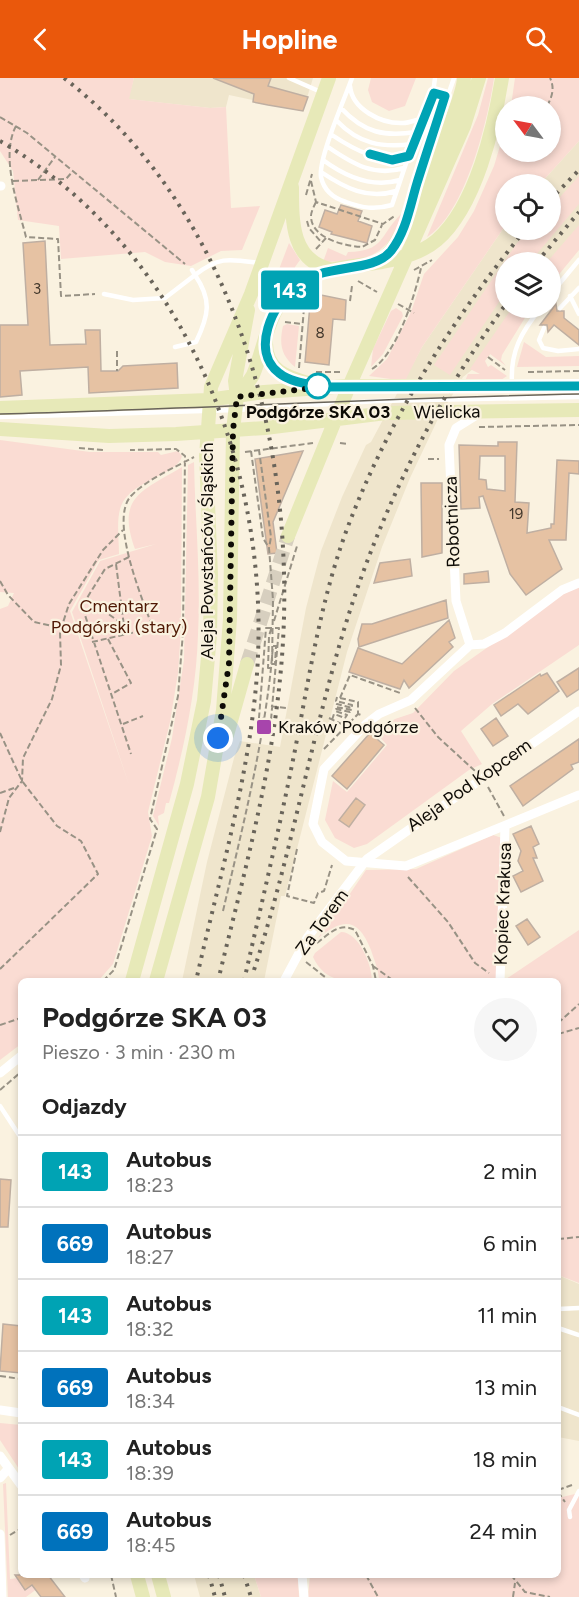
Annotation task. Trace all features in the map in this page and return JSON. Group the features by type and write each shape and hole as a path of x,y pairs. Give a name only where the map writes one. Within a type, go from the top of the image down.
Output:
{"main road":[{"path":"251,294 329,78"},
{"path":"376,263 394,247 407,220 449,124 464,78"},
{"path":"294,539 313,471 464,126 479,78"},
{"path":"236,403 253,375 275,311 287,294 309,277 330,269 399,259 424,249 437,240 452,224 484,155 493,126 502,78"},
{"path":"291,179 292,223 298,245 312,262 330,269"},
{"name":"Aleja Powstańców Śląskich","path":"157,978 208,797 229,663 235,381 251,294"},
{"name":"Aleja Powstańców Śląskich","path":"133,978 187,784 204,701 210,635 211,575 208,405 223,354 251,294"},
{"path":"266,334 267,355 276,371 291,379 322,387"},
{"name":"Wielicka","path":"0,408 208,405 236,403 322,387 579,386"},
{"name":"Wielicka","path":"0,429 109,436 233,430 386,413 579,410"},
{"path":"208,797 247,664"},
{"path":"138,1578 143,1597"},
{"path":"159,1578 164,1597"}],"street":[{"name":"Robotnicza","path":"470,645 455,592 449,445 456,428 481,412"},
{"path":"579,583 562,590 505,633 484,644 470,645 411,700 379,714 366,724 330,761 322,774 314,812 315,832 322,842 343,860 398,866 414,865 579,795"},
{"name":"Aleja Pod Kopcem","path":"362,863 400,833 579,711"},
{"name":"Kopiec Krakusa","path":"500,978 507,826"},
{"name":"Za Torem","path":"286,978 318,924 349,886 362,863"},
{"path":"0,1073 18,1058"},
{"path":"0,1410 18,1413"},
{"path":"0,1456 18,1481"},
{"path":"0,1478 9,1468"},
{"path":"2,1597 5,1535"},
{"path":"302,1578 304,1597"}],"lane":[{"path":"289,78 323,93"},
{"path":"351,80 323,160 321,172 325,187 330,194 366,209 392,205 416,132 434,93 435,78"},
{"path":"407,220 445,96 454,78"},
{"path":"351,80 355,103 365,112 401,123 421,119"},
{"path":"434,93 445,96"},
{"path":"341,108 358,124 384,134 391,136 416,132"},
{"path":"337,121 360,138 387,147 412,144"},
{"path":"332,135 355,149 383,159 392,160 409,156"},
{"path":"328,147 349,161 379,171 388,172 404,168"},
{"path":"323,160 348,175 375,184 384,185 400,180"},
{"path":"321,172 344,186 371,195 396,191"},
{"path":"104,294 133,300 165,298 193,273 208,265 225,259 260,264"},
{"path":"561,282 579,260"},
{"path":"175,347 195,342 207,311 207,295 193,273"},
{"path":"561,307 579,288"},
{"path":"570,296 579,314"},
{"path":"512,387 513,353 519,339 534,318"},
{"path":"544,328 539,340 543,348 558,351 579,349"},
{"path":"236,403 579,398"},
{"path":"0,417 208,405"},
{"path":"0,1106 18,1133"},
{"path":"561,1309 579,1308"},
{"path":"561,1329 579,1335"},
{"path":"561,1408 579,1415"},
{"path":"570,1517 569,1510 579,1491"}],"path":[{"path":"550,78 552,96"},
{"path":"0,117 16,126 73,171 193,273"},
{"path":"16,126 9,138 12,182 26,237 58,238 61,296 104,294"},
{"path":"38,180 55,157"},
{"path":"304,199 314,168"},
{"path":"1,185 12,182 66,178 73,171"},
{"path":"316,202 311,217 314,225 326,238 341,243 362,247 370,246 378,236 383,224"},
{"path":"303,227 304,217 309,228 322,243"},
{"path":"308,244 316,250 326,238"},
{"path":"341,243 342,238"},
{"path":"414,313 408,310 421,268"},
{"path":"350,301 352,286"},
{"path":"299,367 304,298"},
{"path":"281,321 303,324"},
{"path":"117,351 117,371"},
{"path":"489,357 511,372 579,371"},
{"path":"478,427 579,425"},
{"path":"241,453 321,443"},
{"path":"339,443 348,444"},
{"path":"105,978 114,970 157,829 150,819 177,696 183,632 185,462 183,453 179,450 162,450"},
{"path":"223,911 261,748 267,712 272,669 272,662 273,646 276,646 275,664 272,664 273,637 273,628 269,548 271,537 259,450"},
{"path":"251,452 263,538 269,548"},
{"path":"154,634 129,557 123,530 129,498 195,456"},
{"path":"429,459 442,459"},
{"path":"0,832 7,806 16,787 22,781 23,758 40,727 55,687 61,665 62,628 74,595 103,550 123,530"},
{"path":"272,669 268,668 269,636 294,539"},
{"path":"129,557 105,569 82,606 92,642 123,724 131,754"},
{"path":"116,564 125,634"},
{"path":"0,581 8,595 34,622 62,628"},
{"path":"87,598 124,625"},
{"path":"92,642 153,628"},
{"path":"266,628 279,628 271,720 265,719 260,718 266,628"},
{"path":"108,639 131,683 111,695"},
{"path":"340,698 350,675 400,693"},
{"path":"324,749 358,714 358,702 337,697 336,701 352,705 352,708 337,704 336,707 352,710 350,712 336,709 335,711 347,715 345,718 334,714 331,719 346,726"},
{"path":"411,700 419,716 438,737 475,770 467,778"},
{"path":"267,705 286,708"},
{"path":"123,724 143,716"},
{"path":"0,733 22,781 57,826 81,841 98,874 0,969"},
{"path":"487,786 507,826"},
{"path":"0,793 16,787"},
{"path":"297,849 287,896 315,902 318,893 324,891 334,861"},
{"path":"398,866 448,922 475,963 491,975"},
{"path":"315,945 336,929 350,928 359,935 373,966 375,978"},
{"path":"297,956 326,978"},
{"path":"304,965 308,959"},
{"path":"373,966 390,978"},
{"path":"561,1020 579,1004"},
{"path":"0,1025 18,1019"},
{"path":"561,1033 579,1028"},
{"path":"0,1090 18,1075"},
{"path":"561,1239 579,1237"},
{"path":"0,1376 18,1379"},
{"path":"561,1489 579,1483"},
{"path":"5,1535 18,1530"},
{"path":"112,1578 116,1597"},
{"path":"368,1578 378,1597"},
{"path":"512,1578 525,1592 550,1597"},
{"path":"513,1597 515,1583"}],"shaded area":[{"path":"134,78 313,78 303,111 229,95 226,107 210,108 128,99"},
{"path":"579,141 579,238 561,253 495,252 495,318 516,318 488,357 463,377 437,421 410,478 382,547 347,652 285,896 281,896 265,978 183,978 207,862 240,741 280,747 306,608 321,551 366,445 371,442 422,347 495,240 561,240 561,174 549,174"},
{"path":"561,1276 579,1284 579,1441 561,1438"},
{"path":"195,1578 255,1578 261,1597 200,1597"}],"green space":[{"path":"0,78 134,78 129,99 210,108 226,107 231,208 260,206 242,250 221,251 191,266 165,262 145,252 61,259 59,226 18,220 13,171 0,151"},
{"path":"371,78 416,78 405,106 389,111 372,102 368,90"},
{"path":"488,78 494,78 491,96 472,165 453,208 441,225 427,237 478,115"},
{"path":"515,78 579,78 579,141 561,161 561,96 512,96"},
{"path":"495,162 560,162 549,174 495,174 495,240 422,347 405,381 369,376 387,359 411,312 424,274 458,237 474,211"},
{"path":"579,176 579,204 561,225 561,196"},
{"path":"401,214 394,234 380,250 372,255 354,260 323,262 328,248 346,256 348,252 369,249 380,241"},
{"path":"579,225 579,250 561,272 561,252 556,252"},
{"path":"520,240 549,240 538,252 511,252"},
{"path":"289,243 300,260 295,267 295,276 271,302 267,301"},
{"path":"495,275 495,308 450,375 434,365"},
{"path":"396,308 402,312 403,316 383,354 371,367 373,349 391,311"},
{"path":"505,318 525,318 502,355 501,360 506,366 490,354 485,361 488,367 491,365 507,376 501,380 465,381 468,374 480,374 470,369"},
{"path":"287,324 299,326 295,367 282,349 283,326"},
{"path":"524,342 546,357 579,356 579,366 517,367"},
{"name":"Cmentarz Podgórski (stary)","path":"0,440 90,452 158,452 161,455 178,451 182,456 179,463 126,497 119,517 119,554 99,560 70,611 129,785 72,612 100,561 156,544 135,549 130,532 131,507 136,498 145,490 182,467 181,628 178,673 170,722 148,812 152,836 113,964 101,978 18,978 18,1046 0,1060 0,609 8,606 14,593 0,592"},
{"path":"194,462 199,591 197,657 184,741 169,803 166,803 164,813 158,816 159,826 153,816 172,738 184,660 188,465"},
{"path":"579,587 579,645 492,704 461,731 482,764 469,770 367,844 354,848 335,838 325,820 333,781 347,792 387,745 374,731 395,719 413,713 454,671 563,594"},
{"path":"493,835 502,838 499,978 378,978 371,950 361,931 355,926 342,924 318,938 322,932 320,929 345,901 366,870 416,869"},
{"path":"579,930 579,1283 561,1276 561,978 507,978"},
{"path":"341,932 348,933 359,943 367,958 372,978 331,976 318,966 313,957"},
{"path":"0,1423 18,1425 18,1467 0,1440"},
{"path":"6,1483 10,1579 18,1578 25,1590 40,1578 52,1578 26,1597 8,1597 3,1484"},
{"path":"579,1493 579,1597 308,1597 310,1578 561,1578 561,1497"},
{"path":"255,1578 298,1578 299,1597 261,1597"}],"building":[{"path":"213,78 271,78 268,86 308,97 303,111 253,102 254,94"},
{"path":"341,205 362,211 358,221 372,226 367,243 331,234 332,232 319,227 325,210 337,214"},
{"path":"45,241 50,345 86,344 85,330 100,330 101,371 118,371 123,366 177,363 178,388 89,393 88,367 20,371 22,395 0,397 0,325 28,325 23,243"},
{"path":"311,293 346,300 345,320 333,319 329,365 305,362"},
{"path":"561,311 564,311 564,318 579,330 579,345 554,325 548,332 547,325 540,325 545,318 561,318"},
{"path":"498,442 517,442 515,502 529,503 527,533 551,528 551,524 554,524 557,460 579,461 579,474 569,473 566,540 549,540 562,569 526,595 510,574 483,496 479,497 480,508 461,509 459,445 498,446","holes":["480,456 505,456 505,491 487,489 486,480 479,479"]},
{"path":"303,451 273,522 277,553 268,554 255,459"},
{"path":"421,483 442,483 442,553 422,557"},
{"path":"410,559 412,576 374,583 380,563"},
{"path":"488,571 489,582 464,584 464,574"},
{"path":"446,600 448,618 359,647 358,639 362,624 372,624"},
{"path":"449,620 455,638 449,642 453,647 409,688 404,680 400,689 349,672 358,648 402,664"},
{"path":"579,668 579,689 567,697 557,682"},
{"path":"547,673 559,691 528,714 518,704 501,716 494,705 540,674 541,676"},
{"path":"496,718 508,736 493,746 481,729"},
{"path":"370,733 384,745 347,789 332,776"},
{"path":"579,739 579,762 571,765 573,769 523,806 510,786"},
{"path":"356,798 365,805 349,827 339,820"},
{"path":"531,826 539,844 533,847 537,858 533,858 543,881 521,892 513,876 523,871 518,861 521,851 513,834"},
{"path":"527,919 540,937 528,945 516,926"},
{"path":"0,1179 11,1180 8,1227 0,1227"},
{"path":"3,1324 18,1326 18,1373 0,1371"},
{"path":"15,1575 18,1575 18,1578 50,1578 65,1597 41,1597 32,1585 25,1590"}],"tunnel":[{"path":"247,664 288,536"}],"tram line":[{"path":"0,414 579,394"}],"railway":[{"path":"64,78 125,134 176,200 216,272 247,350 268,431 280,514 284,597 280,679 262,793 219,978"},
{"path":"0,141 66,188 123,244 170,309 207,380 234,456 251,535 258,616 255,696 245,768 197,978"},
{"path":"561,189 579,170"},
{"path":"545,252 579,212"},
{"path":"245,978 294,755 322,613 347,529 382,449 424,372 472,299 517,240"},
{"path":"254,970 277,891 338,650 368,558 386,513 429,426 453,384 496,318"},
{"path":"210,1578 215,1597"},
{"path":"220,1578 225,1597"},
{"path":"245,1578 251,1597"}],"bus line":[{"name":"143","path":"370,154 392,160 409,156 421,119 434,93 445,96 407,220 394,247 376,263 324,270 314,274 302,281 283,298 266,334 267,355 274,368 286,377 322,387 579,386"}],"place":[{"name":"Podgórze SKA 03","path":"318,386"},
{"name":"Kraków Podgórze","path":"264,727"}],"route":[{"path":"218,738 229,663 233,430 237,397 264,392 322,387 318,386"}]}
